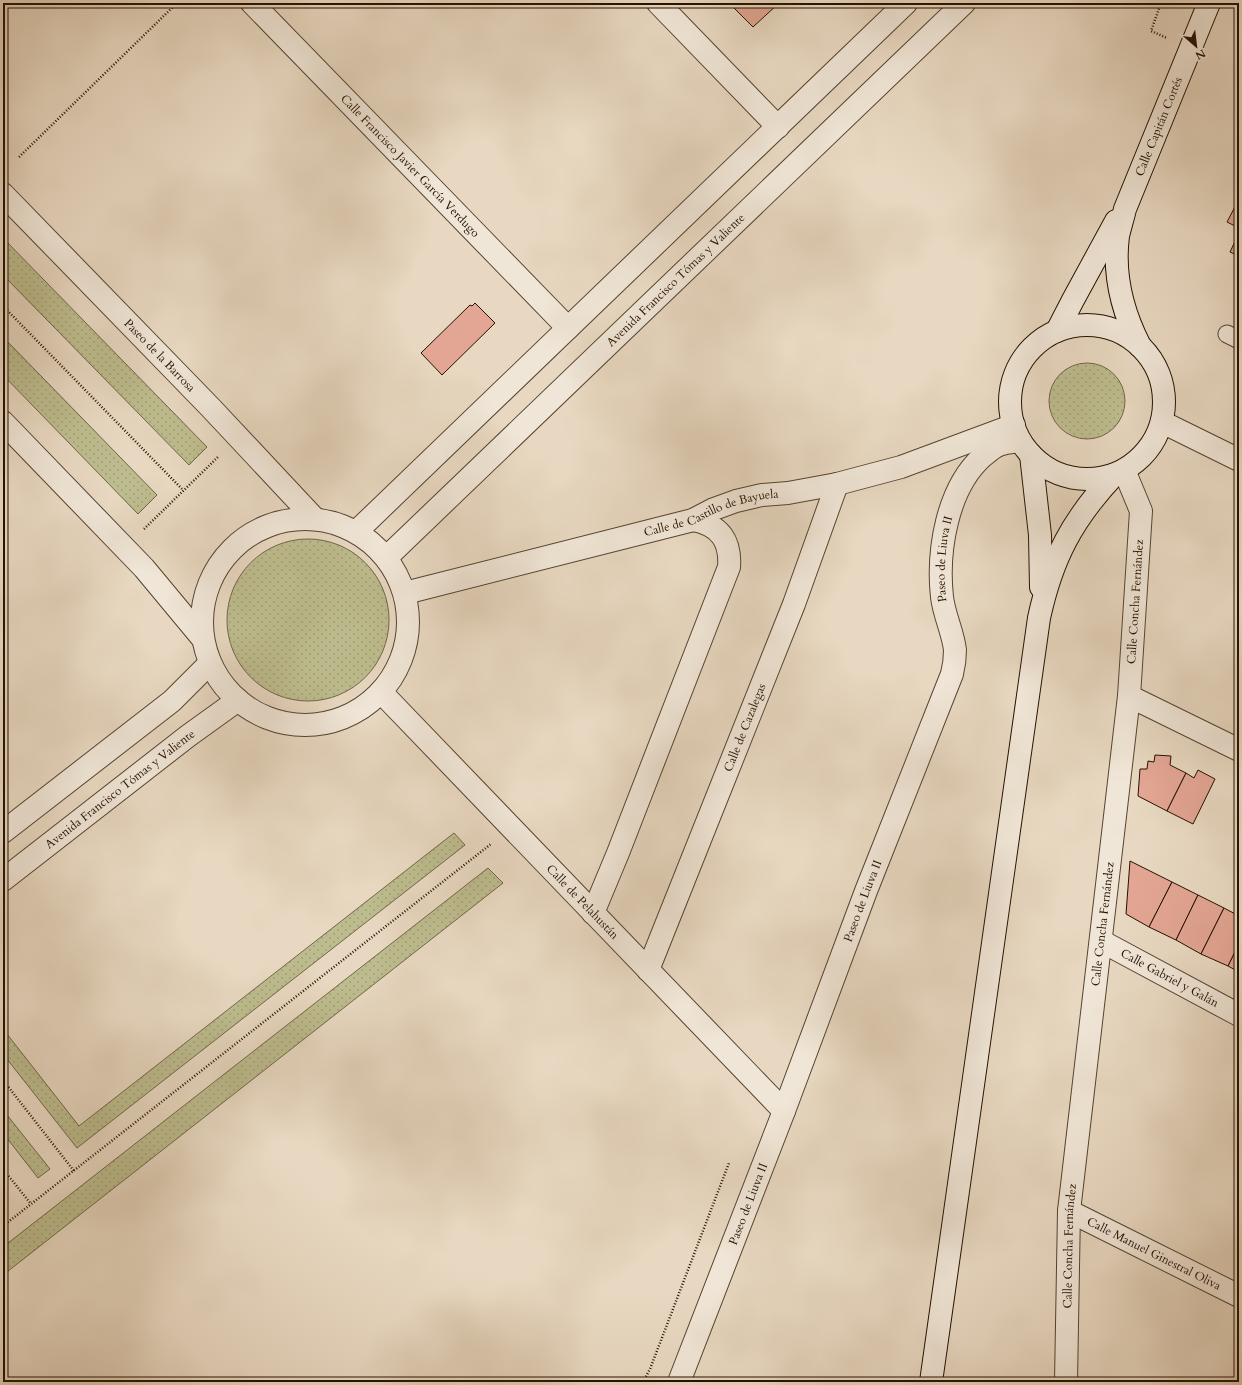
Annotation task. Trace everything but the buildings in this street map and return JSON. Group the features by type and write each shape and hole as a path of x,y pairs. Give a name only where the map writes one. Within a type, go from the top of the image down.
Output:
{"street":[{"name":"Calle Francisco Javier García Verdugo","path":"252,3 568,328"},
{"path":"658,3 778,127"},
{"path":"357,531 906,3"},
{"name":"Avenida Francisco Tómas y Valiente","path":"387,557 964,3"},
{"name":"Calle Capitán Cortés","path":"1140,346 1124,310 1119,291 1116,263 1118,236 1125,209 1209,3"},
{"name":"Calle Capitán Cortés","path":"1057,332 1136,183"},
{"name":"Paseo de la Barrosa","path":"3,194 211,408 314,518"},
{"name":"Calle Capitán Cortés","path":"1090,325 1104,327 1123,334 1140,346 1153,362 1161,380 1164,401 1162,422 1148,449 1137,460 1119,472 1093,479 1072,478 1053,471 1041,464 1022,440 1011,416 1013,383 1025,358 1034,347 1057,332 1077,326 1090,325"},
{"path":"3,422 144,568 203,639"},
{"path":"1162,422 1239,460"},
{"path":"1022,440 1040,536 1041,577 1039,618"},
{"name":"Calle de Castillo de Bayuela","path":"405,593 693,520 714,509 736,501 762,495 788,493 837,484 901,467 1022,440"},
{"name":"Paseo de Liuva II","path":"679,1382 784,1111 866,892 952,674 955,661 955,650 942,597 941,575 943,544 954,500 959,487 967,474 975,463 986,453 998,445 1022,440"},
{"path":"931,1382 1039,618 1045,590 1054,564 1066,538 1080,515 1096,494 1119,472"},
{"name":"Calle Concha Fernández","path":"1066,1382 1069,1211 1129,696 1141,511 1119,472"},
{"name":"Calle de Cazalegas","path":"648,970 794,604 837,484"},
{"path":"314,518 336,523 357,531 368,538 387,557 398,574 405,593 409,619 406,646 397,671 390,682 381,692 356,712 327,723 295,725 280,722 251,710 238,700 217,677 210,663 203,639 202,620 204,602 207,590 217,567 229,552 243,539 259,529 277,522 314,518"},
{"path":"593,913 618,853 729,567 730,555 727,543 721,534 704,522 693,520"},
{"path":"3,832 172,701 210,663"},
{"name":"Calle de Pelahustán","path":"381,692 784,1111"},
{"path":"1129,696 1239,750"},
{"name":"Avenida Francisco Tómas y Valiente","path":"3,880 188,736 238,700"},
{"name":"Calle Gabriel y Galán","path":"1101,941 1239,1015"},
{"name":"Calle Manuel Ginestral Oliva","path":"1069,1211 1239,1296"}],"path":[{"path":"19,157 177,3"},
{"path":"1151,30 1161,3"},
{"path":"3,306 183,490"},
{"path":"144,529 224,451"},
{"path":"3,1226 476,856"},
{"path":"3,1080 74,1171"},
{"path":"643,1382 650,1369 729,1163"},
{"path":"3,1169 31,1204"}],"shaded area":[{"path":"3,238 207,447 189,465 3,275"},
{"path":"3,337 157,495 138,514 3,375"},
{"path":"1080,363 1094,363 1108,369 1119,380 1125,394 1125,408 1122,416 1114,428 1108,433 1094,439 1080,439 1066,433 1055,422 1049,408 1049,394 1055,380 1066,369"},
{"path":"300,539 316,539 339,545 359,557 371,569 383,589 389,612 389,628 383,651 371,671 359,683 339,695 316,701 300,701 277,695 257,683 245,671 233,651 227,628 227,612 233,589 245,569 257,557 277,545"},
{"path":"454,833 465,845 77,1148 3,1054 3,1029 79,1126"},
{"path":"488,868 503,883 3,1275 3,1247"},
{"path":"3,1110 50,1169 38,1178 3,1133"}]}
